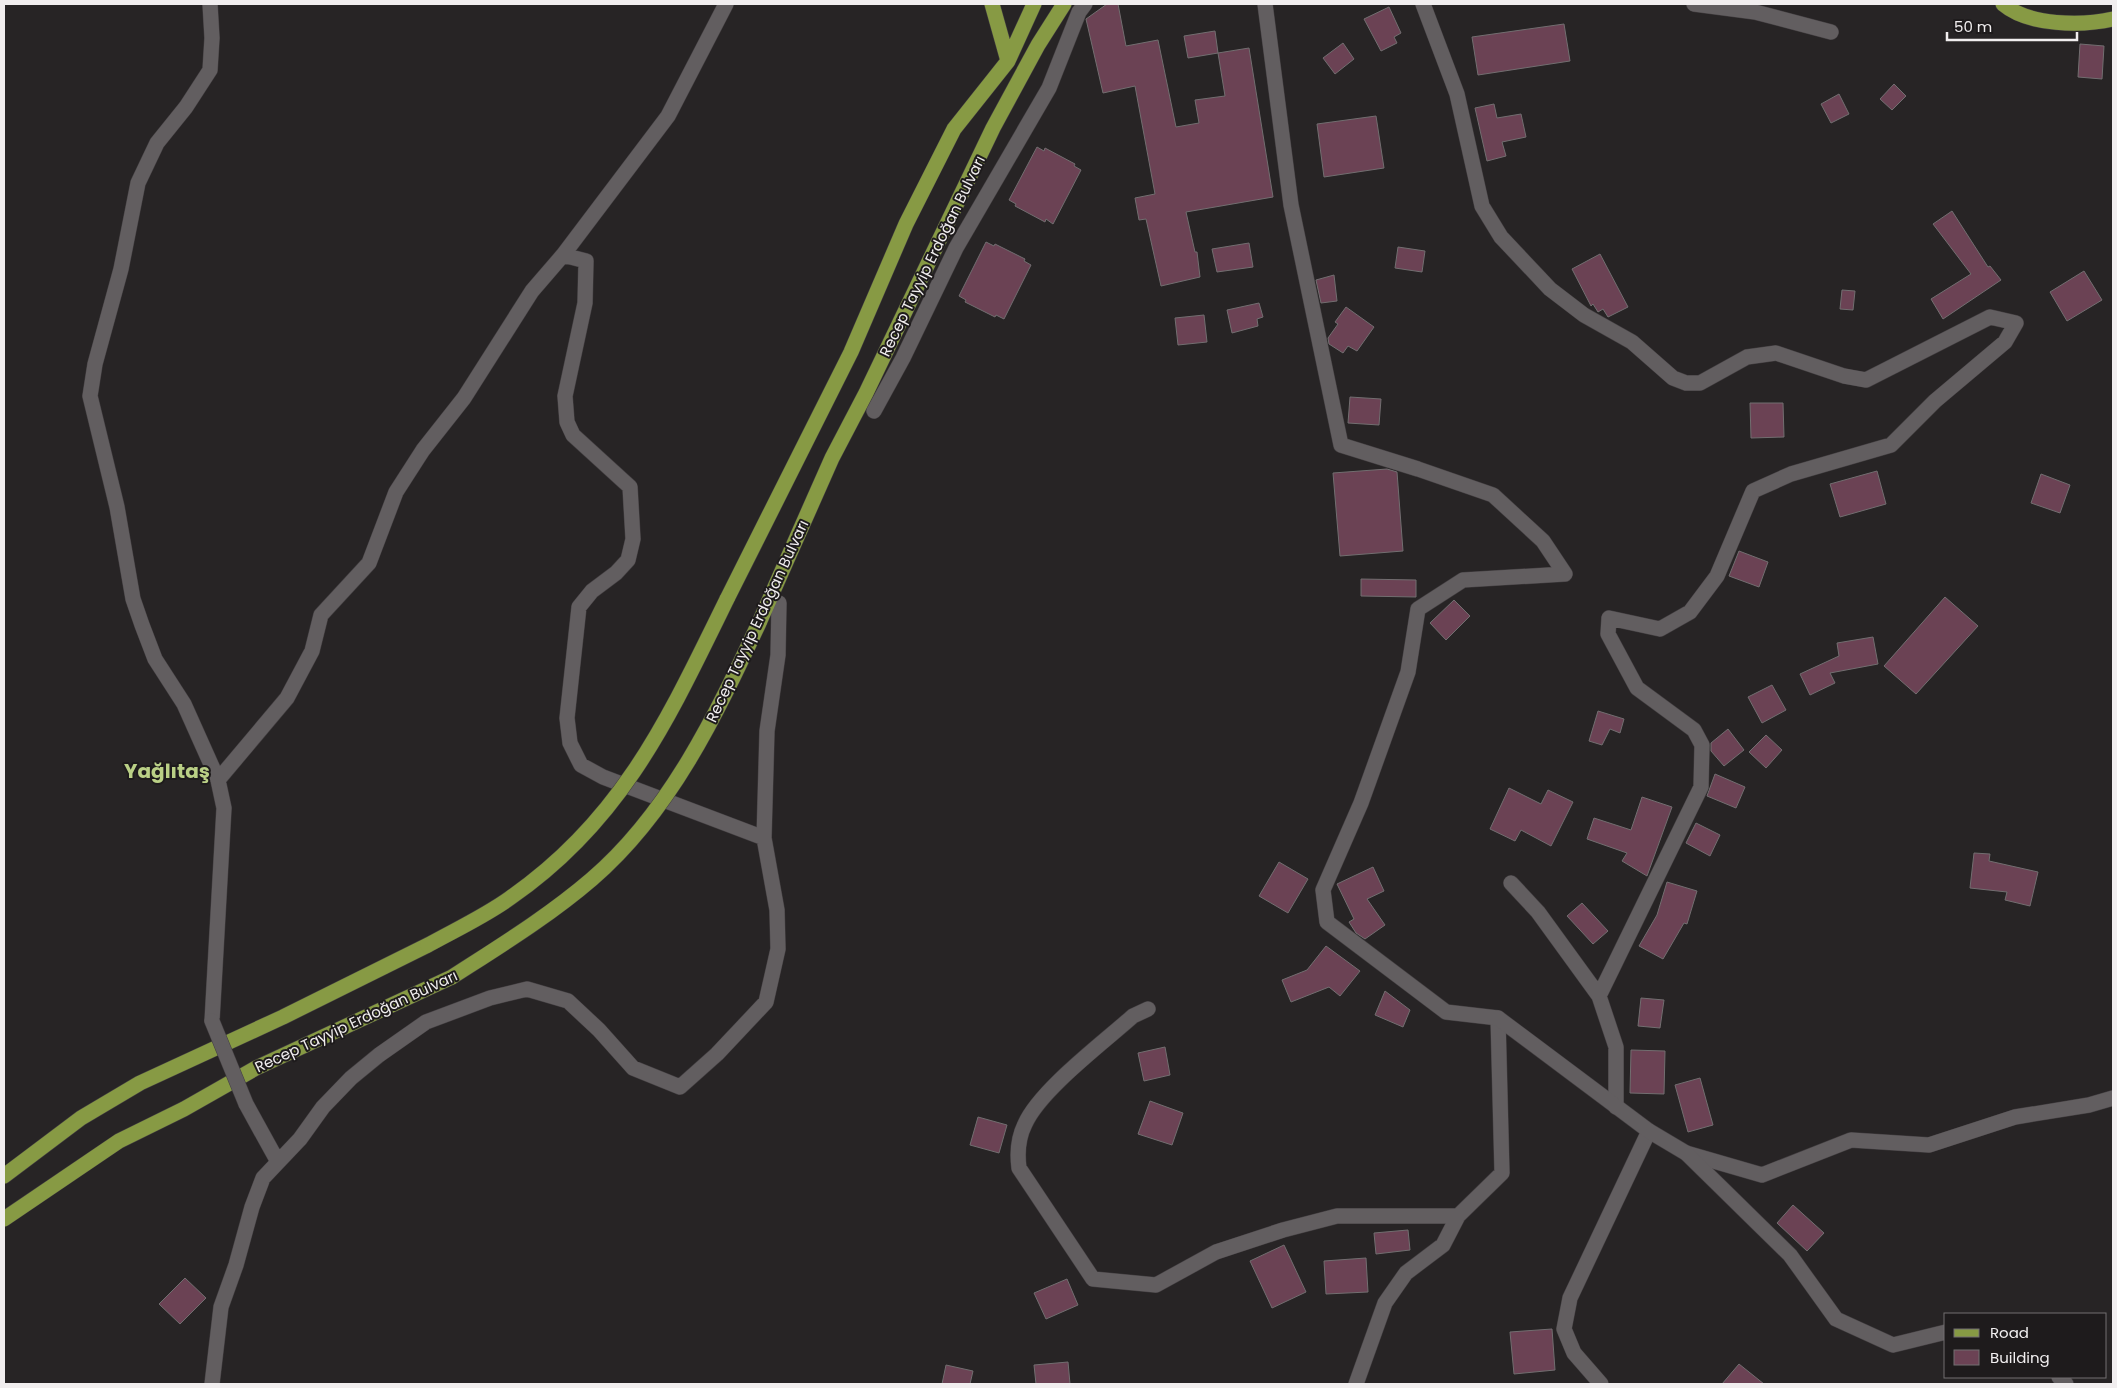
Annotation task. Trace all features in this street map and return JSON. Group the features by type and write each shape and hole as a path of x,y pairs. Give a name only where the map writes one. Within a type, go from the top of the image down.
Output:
{"main road":[{"path":"992,4 1008,60"},
{"name":"Recep Tayyip Erdoğan Bulvarı","path":"4,1176 81,1118 140,1083 283,1017 428,945 509,900 556,862 589,831 620,794 647,754 684,687 851,352 906,224 954,129 1008,60 1034,4"},
{"name":"Recep Tayyip Erdoğan Bulvarı","path":"4,1219 119,1141 184,1109 256,1068 452,977 523,931 593,878 641,828 679,777 728,690 832,458 866,393 993,128 1038,45 1064,4"},
{"path":"2003,4 2028,16 2065,24 2098,23 2113,19"}],"street":[{"path":"210,4 212,38 210,70 186,107 157,143 138,184 121,269 95,364 90,396 117,507 133,599 155,659 184,704 218,780 224,808 212,1021 246,1104 278,1162"},
{"path":"218,780 287,698 312,651 321,615 369,563 396,492 424,450 464,398 532,292 563,255 668,116 726,4"},
{"path":"874,411 903,358 956,248 1049,88 1079,12 1085,4"},
{"path":"1265,4 1291,205 1341,445 1418,468 1493,495 1544,540 1565,574 1462,580 1418,609 1408,672 1361,803 1322,890 1327,922 1446,1012 1498,1018 1649,1131 1686,1153 1790,1255 1836,1320 1893,1345 1944,1332"},
{"path":"1423,4 1457,94 1482,206 1501,237 1550,289 1584,315 1632,342 1673,378 1686,383 1700,383 1747,357 1776,352 1844,376 1866,380 1990,316 2016,323 2006,342 1935,402 1891,445 1791,474 1753,491 1717,576 1690,612 1660,629 1609,618 1608,634 1637,688 1694,730 1702,745 1700,787 1599,996"},
{"path":"1694,4 1755,12 1831,32"},
{"path":"563,255 586,261 585,303 565,396 567,422 573,435 630,487 633,538 628,560 616,573 592,591 578,607 567,718 570,743 580,765 603,777 764,838"},
{"path":"212,1383 221,1307 263,1178 300,1139 323,1107 378,1054 426,1022 490,998 527,989 568,1001 599,1030 633,1068 680,1087 717,1054 766,1002 778,949 777,910 764,838 767,732 778,655 778,603"},
{"path":"1511,883 1538,912 1599,996 1616,1047 1616,1107"},
{"path":"1148,1009 1132,1016 1045,1095 1025,1123 1017,1151 1019,1168 1093,1279 1156,1285 1216,1252 1284,1230 1337,1216 1458,1216"},
{"path":"1356,1384 1385,1303 1406,1273 1443,1245 1458,1216 1502,1173 1498,1018"},
{"path":"1686,1153 1762,1175 1851,1140 1929,1145 2015,1117 2088,1106 2113,1098"},
{"path":"1601,1384 1574,1353 1564,1329 1570,1298 1649,1131"}],"building":[{"path":"1107,4 1118,4 1126,46 1158,40 1176,127 1199,123 1195,100 1225,96 1218,53 1249,48 1273,197 1186,212 1195,252 1197,252 1200,277 1161,286 1146,219 1139,220 1135,198 1155,194 1135,86 1103,93 1086,19"},
{"path":"1389,7 1401,33 1394,37 1397,43 1381,51 1364,19"},
{"path":"1564,24 1570,61 1478,75 1472,37"},
{"path":"1215,31 1218,53 1188,58 1184,36"},
{"path":"1343,43 1354,59 1335,74 1323,58"},
{"path":"2080,44 2104,46 2102,79 2078,77"},
{"path":"1894,84 1906,96 1892,110 1880,99"},
{"path":"1839,94 1849,114 1831,123 1821,104"},
{"path":"1494,104 1497,118 1521,114 1526,137 1502,142 1506,156 1487,161 1475,108"},
{"path":"1376,116 1384,168 1324,177 1317,124"},
{"path":"1037,147 1044,151 1045,148 1075,164 1074,166 1081,170 1053,224 1046,219 1045,222 1015,206 1016,204 1009,200"},
{"path":"1952,211 1988,267 1990,266 2001,280 1943,319 1931,299 1971,274 1933,224"},
{"path":"986,242 994,246 995,244 1025,259 1024,261 1031,265 1004,319 996,315 995,317 965,302 966,300 959,296"},
{"path":"1249,243 1253,267 1217,272 1212,249"},
{"path":"1398,247 1425,251 1422,272 1395,268"},
{"path":"1600,254 1628,307 1608,317 1603,309 1598,312 1593,304 1591,306 1572,269"},
{"path":"2084,271 2102,300 2067,321 2050,292"},
{"path":"1334,275 1337,301 1321,303 1316,280"},
{"path":"1842,290 1855,291 1853,310 1840,309"},
{"path":"1259,303 1263,317 1257,319 1258,326 1232,333 1227,310"},
{"path":"1346,307 1374,327 1357,351 1348,346 1343,353 1329,344 1328,338 1338,324 1335,322"},
{"path":"1204,315 1207,342 1178,345 1175,318"},
{"path":"1350,397 1381,399 1379,425 1348,423"},
{"path":"1750,403 1783,403 1784,437 1751,438"},
{"path":"1387,469 1397,472 1403,551 1340,556 1333,473"},
{"path":"1877,471 1886,504 1840,517 1830,484"},
{"path":"2041,474 2070,485 2060,513 2031,503"},
{"path":"1739,551 1768,562 1759,587 1729,576"},
{"path":"1361,579 1416,580 1416,597 1361,596"},
{"path":"1945,597 1978,626 1916,694 1884,666"},
{"path":"1454,600 1470,616 1446,640 1430,623"},
{"path":"1873,637 1878,664 1830,673 1835,683 1810,695 1800,674 1839,656 1837,643"},
{"path":"1772,685 1786,710 1762,723 1748,697"},
{"path":"1598,711 1624,719 1620,733 1610,729 1602,745 1589,741"},
{"path":"1728,729 1744,750 1724,766 1711,751 1711,743"},
{"path":"1766,735 1782,750 1766,768 1749,752"},
{"path":"1715,774 1745,787 1736,808 1707,796"},
{"path":"1509,788 1541,804 1548,790 1573,802 1551,846 1521,830 1515,841 1490,829"},
{"path":"1642,797 1672,807 1647,876 1622,861 1627,853 1587,839 1594,818 1631,830"},
{"path":"1696,823 1720,835 1710,856 1686,843"},
{"path":"1974,853 1990,854 1989,861 2038,872 2030,906 2005,900 2007,892 1970,888"},
{"path":"1279,862 1308,879 1288,913 1259,896"},
{"path":"1373,867 1384,891 1367,899 1385,925 1365,939 1356,933 1349,922 1354,919 1337,884"},
{"path":"1667,882 1697,891 1687,924 1684,923 1663,959 1639,946 1657,915"},
{"path":"1582,903 1608,931 1593,944 1567,916"},
{"path":"1326,946 1360,971 1340,996 1329,987 1291,1002 1282,980 1307,970"},
{"path":"1385,991 1410,1010 1403,1027 1375,1015"},
{"path":"1641,998 1664,1000 1660,1028 1638,1026"},
{"path":"1165,1047 1170,1075 1144,1081 1138,1053"},
{"path":"1631,1050 1665,1051 1664,1094 1630,1093"},
{"path":"1700,1078 1713,1125 1688,1132 1675,1085"},
{"path":"1150,1101 1183,1113 1172,1145 1138,1134"},
{"path":"978,1117 1007,1125 999,1153 970,1145"},
{"path":"1793,1205 1824,1233 1807,1251 1777,1223"},
{"path":"1408,1230 1410,1250 1376,1254 1374,1233"},
{"path":"1284,1245 1306,1292 1272,1308 1250,1261"},
{"path":"1366,1258 1368,1292 1326,1294 1324,1261"},
{"path":"185,1278 206,1298 180,1324 159,1304"},
{"path":"1067,1279 1078,1305 1046,1319 1034,1293"},
{"path":"1552,1329 1555,1370 1514,1374 1510,1332"},
{"path":"1068,1362 1070,1384 1036,1384 1034,1365"},
{"path":"1739,1364 1764,1384 1722,1384"},
{"path":"946,1365 973,1371 970,1384 942,1384"}],"district":[{"name":"Yağlıtaş","path":"167,771"}]}
